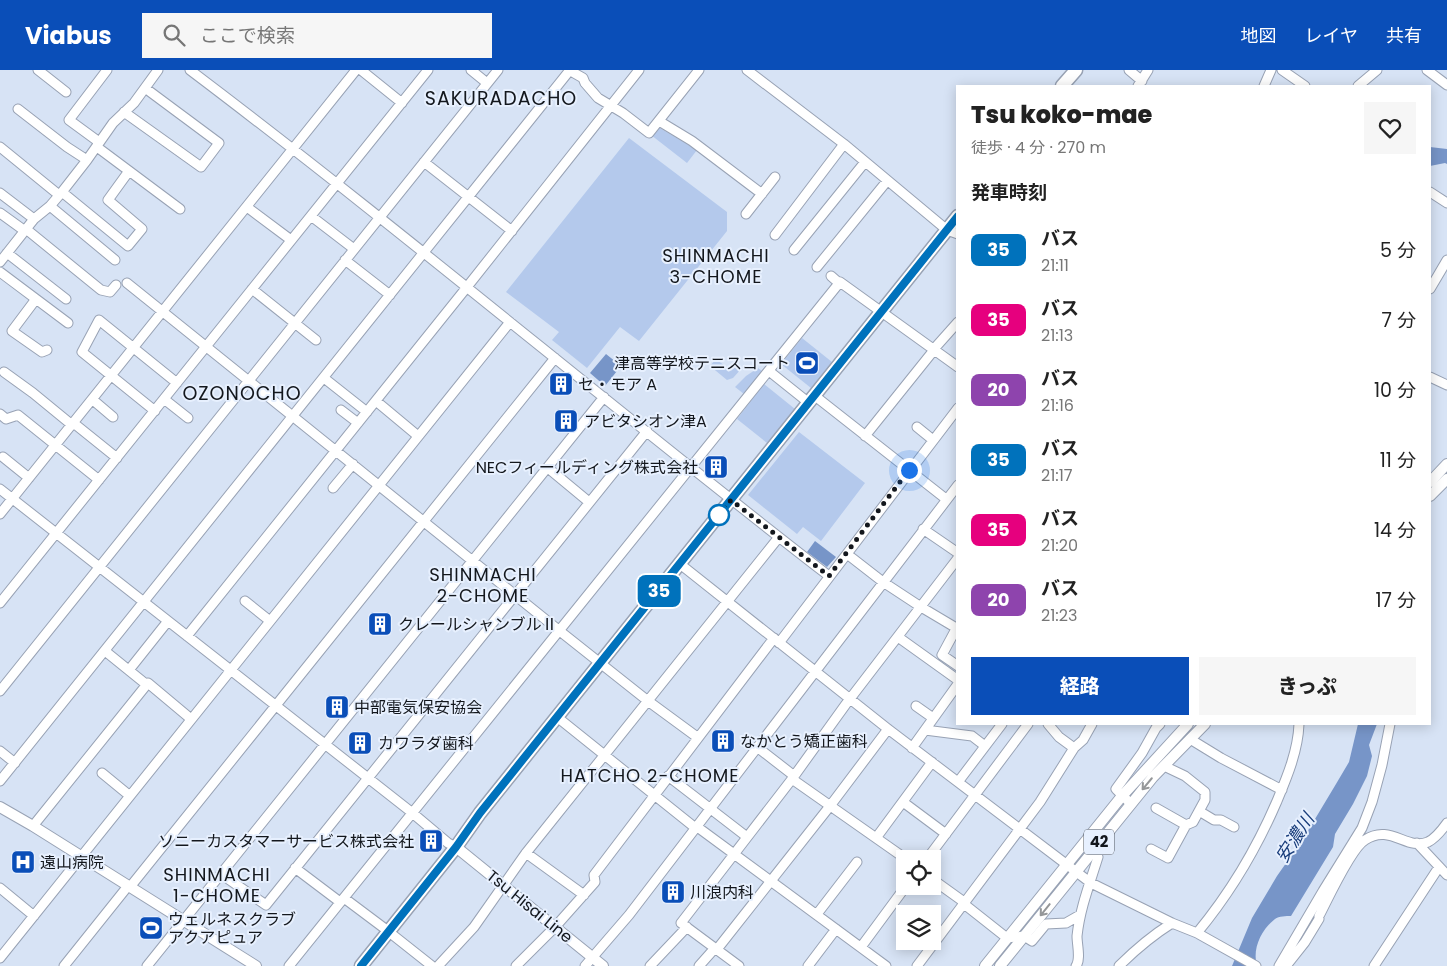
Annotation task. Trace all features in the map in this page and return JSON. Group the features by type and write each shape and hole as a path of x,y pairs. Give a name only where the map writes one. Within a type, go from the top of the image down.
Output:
{"highway":[{"path":"1063,85 1076,70"},
{"path":"361,966 456,847 480,813 882,312 952,232"}],"main road":[{"path":"1431,481 1447,464"},
{"path":"1431,495 1447,479"},
{"name":"42","path":"985,966 1122,796 1187,725"},
{"name":"42","path":"1000,966 1130,804 1204,725"},
{"path":"0,807 34,826 256,966"},
{"name":"Tsu Hisai Line","path":"456,847 603,966"}],"street":[{"path":"107,70 69,120 129,171 180,209"},
{"path":"0,262 34,219 61,194 88,160 112,123 134,103 158,70"},
{"path":"190,70 294,148 731,500 829,576"},
{"path":"0,514 356,70"},
{"path":"360,70 402,103"},
{"path":"0,603 428,70"},
{"path":"471,70 487,83"},
{"path":"0,691 498,70"},
{"path":"0,781 570,70 583,78 598,98 611,105 649,133 699,70"},
{"path":"187,636 639,70"},
{"path":"747,70 844,144 887,181 952,232"},
{"path":"1129,70 1140,84 1148,70"},
{"path":"1264,85 1271,70"},
{"path":"1282,70 1304,85"},
{"path":"1359,85 1377,70"},
{"path":"1427,70 1447,85"},
{"path":"40,71 66,92"},
{"path":"124,112 201,167 219,143 145,88"},
{"path":"18,109 67,147 88,160"},
{"path":"658,121 692,141 762,194"},
{"path":"775,235 844,144"},
{"path":"0,147 128,246 142,229 108,200 129,171"},
{"path":"424,162 512,231"},
{"path":"794,250 865,162"},
{"path":"746,214 775,176"},
{"path":"817,267 887,181"},
{"path":"0,193 34,219"},
{"path":"1431,193 1447,203"},
{"path":"50,206 115,260"},
{"path":"247,206 291,240"},
{"path":"0,213 25,230 101,290 110,292 116,285"},
{"path":"311,216 354,249"},
{"path":"7,253 66,299"},
{"path":"346,260 390,295"},
{"path":"1431,286 1447,260"},
{"path":"0,272 68,323"},
{"path":"831,276 956,366"},
{"path":"126,283 560,629 561,632 697,737"},
{"path":"289,966 839,283"},
{"path":"252,289 316,340"},
{"path":"36,300 12,331 42,352 47,350"},
{"path":"155,410 82,352 99,320 177,383"},
{"path":"0,958 510,322"},
{"path":"865,436 933,350 956,324"},
{"path":"64,966 276,706 555,358"},
{"path":"769,371 865,436 946,500"},
{"path":"4,372 117,458"},
{"path":"1431,377 1447,385"},
{"path":"324,378 367,412"},
{"path":"147,966 604,397"},
{"path":"93,400 113,417"},
{"path":"164,400 188,418"},
{"path":"376,401 418,436"},
{"path":"342,410 358,423"},
{"path":"516,966 555,927 595,882 594,875 697,737 847,554 956,411"},
{"path":"0,414 6,419 18,415 99,480"},
{"path":"917,427 933,440"},
{"path":"222,874 266,905 647,431"},
{"path":"3,457 30,478"},
{"path":"334,488 353,464"},
{"path":"548,468 590,502"},
{"path":"585,966 629,915 923,528 956,488"},
{"path":"0,489 448,843 456,847"},
{"path":"923,528 956,552"},
{"path":"438,966 474,927 526,853 779,537"},
{"path":"847,554 883,582 956,628"},
{"path":"739,966 682,923 956,561"},
{"path":"680,564 912,748 1075,872 1090,882 1172,923 1199,934 1256,966"},
{"path":"245,601 270,621"},
{"path":"129,670 168,621"},
{"path":"956,631 942,655 956,665"},
{"path":"898,637 956,679"},
{"path":"105,651 192,719"},
{"path":"34,826 147,685"},
{"path":"912,748 956,687"},
{"path":"916,706 933,718"},
{"path":"557,717 693,826 696,826 732,853 735,853 886,966"},
{"path":"958,782 1001,725"},
{"path":"934,850 1027,725"},
{"path":"1049,725 1059,737 1074,748"},
{"path":"917,966 1040,802 1074,748 1083,740 1091,725"},
{"path":"1130,804 1116,789 1142,753 1155,725"},
{"path":"1199,934 1252,856 1282,790 1296,747 1299,725"},
{"path":"1278,966 1362,828 1372,802 1382,765 1390,725"},
{"path":"699,966 715,948 718,948 888,729"},
{"path":"925,730 972,736 985,746"},
{"path":"1190,739 1282,790"},
{"path":"757,747 830,806 896,852"},
{"path":"0,751 15,763"},
{"path":"876,838 932,762"},
{"path":"1156,808 1186,824 1193,822 1205,800 1205,792 1185,776 1164,766"},
{"path":"102,773 130,796"},
{"path":"668,776 747,837"},
{"path":"903,802 946,834"},
{"path":"1199,811 1214,820 1221,820 1234,827"},
{"path":"1151,848 1168,858 1186,824"},
{"path":"1417,844 1429,842 1447,824"},
{"path":"1286,966 1310,934 1353,853 1365,839 1389,834 1417,844 1447,875"},
{"path":"526,853 584,895"},
{"path":"1076,966 1078,963 1077,938 1080,914 1098,857"},
{"path":"817,914 857,862"},
{"path":"1374,966 1439,867"},
{"path":"295,868 388,932 432,966"},
{"path":"941,886 1007,938 1024,936 1032,941 1046,924 1066,923 1080,914"},
{"path":"0,888 34,916"},
{"path":"861,947 899,895"},
{"path":"1119,966 1172,923"},
{"path":"650,966 687,927"},
{"path":"808,966 836,929"}],"shaded area":[{"path":"658,127 697,150 687,163 651,135"},
{"path":"629,138 727,212 727,231 639,341 620,327 587,368 552,340 559,332 506,292"},
{"path":"1431,147 1447,149 1447,164 1431,166"},
{"name":"津高等学校テニスコート","path":"802,338 832,362 811,388 781,364"},
{"path":"606,354 621,366 605,386 590,373"},
{"path":"716,359 731,371 737,364 742,368 733,378 727,380 710,366"},
{"path":"758,368 762,371 744,394 735,387 746,376"},
{"name":"津高等学校テニスコート","path":"764,384 795,409 767,443 737,419"},
{"path":"799,432 865,483 821,541 803,527 797,534 748,495"},
{"path":"815,541 836,557 827,567 807,552"},
{"path":"1358,725 1377,725 1369,745 1372,756 1367,776 1335,834 1333,847 1291,916 1275,919 1262,934 1256,953 1257,966 1232,966 1252,918 1277,876 1303,839 1349,762"}],"bus line":[{"name":"35","path":"361,966 456,847 480,813 956,219"}],"place":[{"name":"津高等学校テニスコート","path":"807,363"},
{"name":"セ・モア A","path":"561,384"},
{"name":"アビタシオン津A","path":"566,421"},
{"name":"NECフィールディング株式会社","path":"716,467"},
{"name":"クレールシャンブルⅡ","path":"380,624"},
{"name":"中部電気保安協会","path":"337,707"},
{"name":"なかとう矯正歯科","path":"723,741"},
{"name":"カワラダ歯科","path":"360,743"},
{"name":"ソニーカスタマーサービス株式会社","path":"431,841"},
{"name":"遠山病院","path":"23,862"},
{"name":"川浪内科","path":"673,892"},
{"name":"ウェルネスクラブ アクアピュア","path":"151,928"}],"district":[{"name":"SAKURADACHO","path":"501,98"},
{"name":"SHINMACHI 3-CHOME","path":"716,266"},
{"name":"OZONOCHO","path":"242,393"},
{"name":"SHINMACHI 2-CHOME","path":"483,585"},
{"name":"HATCHO 2-CHOME","path":"650,776"},
{"name":"SHINMACHI 1-CHOME","path":"217,885"}],"route":[{"path":"719,515 731,500 829,576 909,470"}],"water label":[{"name":"安濃川","path":"1295,838"}]}
